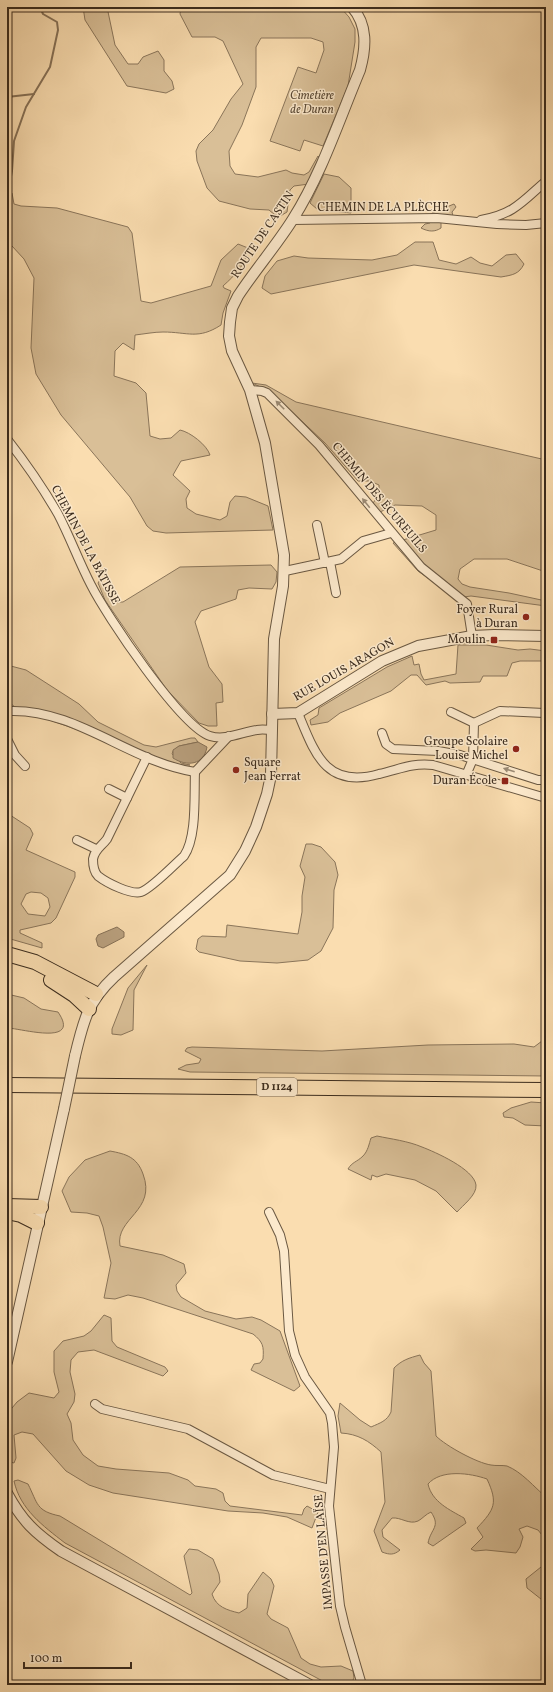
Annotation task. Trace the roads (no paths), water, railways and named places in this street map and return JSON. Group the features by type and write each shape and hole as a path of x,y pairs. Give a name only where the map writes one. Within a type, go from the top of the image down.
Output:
{"highway":[{"path":"7,954 35,962 96,994"},
{"path":"7,960 30,967 74,995 89,1009"},
{"name":"D 1124","path":"7,1085 546,1090"},
{"path":"7,1206 41,1207"},
{"path":"7,1212 21,1215 37,1223"}],"street":[{"name":"ROUTE DE CASTIN","path":"96,994 230,875 256,827 267,794 271,775 274,639 285,571 283,544 265,443 250,390 232,351 229,336 230,322 232,308 238,296 292,220 311,186 326,153 364,56 364,29 352,7"},
{"path":"469,222 496,217 515,209 546,181"},
{"name":"CHEMIN DE LA PLÈCHE","path":"292,220 437,218 469,222 526,224 546,223"},
{"name":"CHEMIN DES ÉCUREUILS","path":"250,390 267,393 319,445 421,568 467,604 472,636"},
{"name":"CHEMIN DE LA BÂTISSE","path":"7,439 48,497 91,586 106,611 164,693 196,728 203,733 218,737 229,736"},
{"path":"317,525 336,593"},
{"path":"285,571 328,562 347,555 363,541 391,533"},
{"name":"RUE LOUIS ARAGON","path":"272,714 298,713 362,673 402,652 436,641 472,636 546,636"},
{"path":"7,714 10,711 17,711 56,718 85,728 171,768 195,772"},
{"path":"474,723 500,711 544,713"},
{"path":"451,712 474,723"},
{"path":"298,713 317,756 324,765 334,772 344,776 370,777 405,766 418,764 433,765 467,773 500,786 546,798"},
{"path":"467,773 473,759 474,723"},
{"path":"147,757 107,839 96,849 93,864 98,876 128,892 135,893 146,890 184,856 191,844 195,772 229,736 259,729 272,730"},
{"path":"382,733 386,744 393,750 438,751 473,759 538,780 546,780"},
{"path":"7,739 15,755 25,766"},
{"path":"109,789 127,798"},
{"path":"77,840 96,849"},
{"path":"7,1362 37,1223 85,1018 96,994"},
{"name":"IMPASSE D'EN LAÏSE","path":"269,1212 280,1234 284,1251 289,1331 295,1355 305,1377 330,1413 332,1423 334,1447 329,1506 340,1606 362,1685"},
{"path":"95,1404 102,1409 188,1429 273,1475 330,1489"},
{"path":"7,1493 17,1511 38,1535 61,1551 310,1685"}],"waterway":[{"path":"7,198 12,171 14,141 26,107 50,67 58,30 57,22 43,14 40,7"},
{"path":"7,97 34,94"}],"place":[{"name":"Foyer Rural à Duran","path":"526,617"},
{"name":"Moulin","path":"494,640"},
{"name":"Groupe Scolaire Louise Michel","path":"516,749"},
{"name":"Square Jean Ferrat","path":"236,770"},
{"name":"Duran École","path":"505,781"}],"park label":[{"name":"Cimetière de Duran","path":"312,103"}]}
